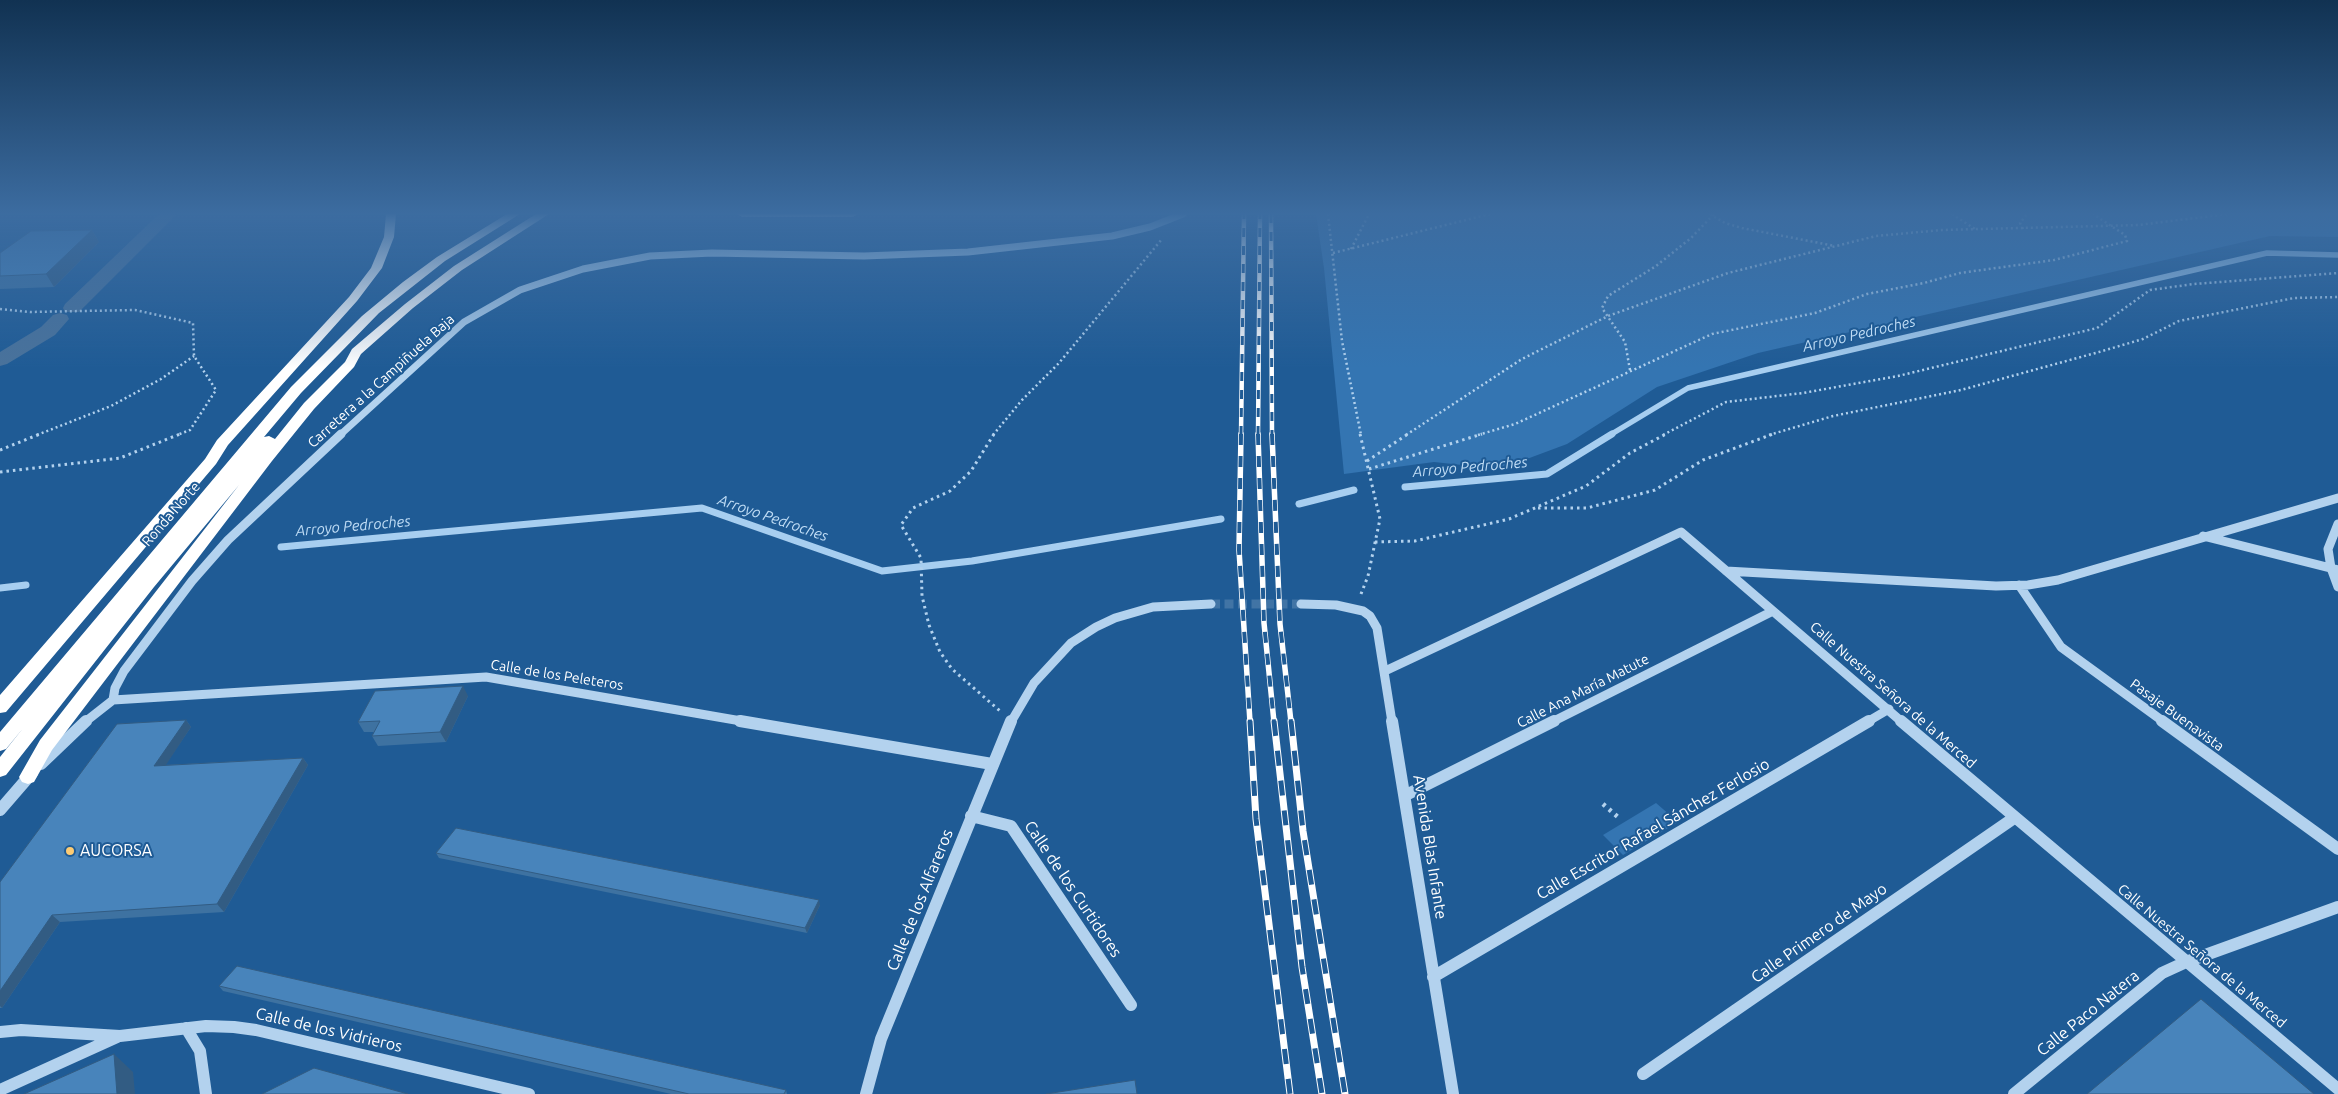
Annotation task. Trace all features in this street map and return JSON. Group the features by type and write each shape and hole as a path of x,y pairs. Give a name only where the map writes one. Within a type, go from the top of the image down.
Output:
{"highway":[{"path":"0,707 211,461 222,443 353,299 377,265"},
{"path":"211,461 232,444 295,380 350,329 434,265"},
{"path":"28,777 46,745 309,406 350,364 356,352 463,265"},
{"name":"Ronda Norte","path":"0,744 296,390 374,312"},
{"name":"Ronda Norte","path":"0,770 149,583 298,405 340,364 356,352"}],"street":[{"name":"Carretera a la Campiñuela Baja","path":"113,700 115,688 124,671 192,581 228,540 440,342 471,318 520,290 583,269 603,265"},
{"path":"1726,572 1996,586 2019,585 2058,580 2338,498"},
{"path":"2338,524 2334,528 2328,550 2338,587"},
{"name":"Calle Nuestra Señora de la Merced","path":"1385,671 1681,532 2014,818 2338,1089"},
{"path":"2203,536 2334,569"},
{"name":"Pasaje Buenavista","path":"2019,585 2061,647 2338,849"},
{"name":"Calle de los Alfareros","path":"866,1094 881,1039 992,764 1011,721 1034,682 1071,643 1096,627 1124,614 1153,607 1211,604"},
{"path":"1301,604 1336,605 1360,610"},
{"name":"Avenida Blas Infante","path":"1360,610 1370,616 1377,628 1406,795 1433,977 1453,1094"},
{"name":"Calle Ana María Matute","path":"1406,795 1773,611"},
{"name":"Calle de los Peleteros","path":"113,700 486,677 992,764"},
{"path":"0,810 28,777 84,722 113,700"},
{"name":"Calle Escritor Rafael Sánchez Ferlosio","path":"1433,977 1889,710"},
{"name":"Calle de los Curtidores","path":"971,816 1011,826 1131,1005"},
{"name":"Calle Primero de Mayo","path":"1643,1074 2014,818"},
{"path":"2186,962 2338,907"},
{"name":"Calle Paco Natera","path":"2014,1094 2162,973 2186,962"},
{"name":"Calle de los Vidrieros","path":"0,1032 20,1030 120,1036 206,1026 256,1030 529,1094"},
{"path":"186,1028 200,1051 206,1094"},
{"name":"Calle de los Vidrieros","path":"0,1090 120,1036"}],"path":[{"path":"1011,721 952,669 940,652 928,625 922,596 921,558 902,525 913,508 950,491 971,471 995,432 1059,362 1141,265"},
{"path":"1333,265 1342,341 1358,424 1380,519 1360,610"},
{"path":"1630,370 1624,342 1602,308 1608,296 1657,265"},
{"path":"1367,461 1522,359 1608,316 1728,273 1760,265"},
{"path":"1369,469 1515,424 1712,334 1815,313 1867,294 1924,284 1960,273 2017,265"},
{"path":"1375,542 1414,541 1509,518 1586,486 1630,453 1726,402 1803,393 1898,376 2097,328 2125,306 2150,290 2194,284 2338,273"},
{"path":"1534,508 1587,508 1655,490 1702,460 1753,440 1833,416 1961,390 2099,352 2143,339 2179,321 2294,298 2338,297"},
{"path":"0,309 30,312 135,310 193,323 194,356 216,390 190,430 120,458 0,472"},
{"path":"0,450 111,406 161,379 194,356"},
{"path":"1603,804 1619,818"}],"shaded area":[{"path":"1324,265 2143,265 1758,353 1657,387 1567,444 1500,469 1434,462 1344,474"},
{"path":"1656,803 1678,822 1623,855 1603,835"}],"building":[{"path":"0,265 55,265 46,274 0,276"},
{"path":"463,686 440,732 372,736 380,721 358,722 375,691"},
{"path":"186,720 154,766 303,758 217,904 52,915 0,991 0,882 117,724"},
{"path":"456,828 819,900 805,928 436,853"},
{"path":"237,966 786,1090 784,1094 689,1094 219,986"},
{"path":"2201,999 2314,1094 2087,1094"},
{"path":"114,1054 117,1094 24,1094"},
{"path":"314,1068 408,1094 262,1094"},
{"path":"1135,1080 1137,1094 1046,1094"}],"waterway":[{"path":"72,308 116,265"},
{"name":"Arroyo Pedroches","path":"1610,435 1688,388 2215,265"},
{"path":"0,360 48,331 60,319"},
{"name":"Arroyo Pedroches","path":"1405,487 1547,474 1612,434"},
{"name":"Arroyo Pedroches","path":"1299,504 1354,490"},
{"name":"Arroyo Pedroches","path":"281,547 702,508 882,571 972,561 1221,519"},
{"name":"Arroyo Pedroches","path":"0,588 26,585"}],"tunnel":[{"path":"1211,604 1301,604"}],"railway":[{"path":"1241,435 1243,265"},
{"path":"1258,434 1260,265"},
{"path":"1271,265 1272,435"},
{"path":"1241,434 1239,550 1250,722"},
{"path":"1258,434 1264,623 1274,722"},
{"path":"1272,434 1280,624 1291,722"},
{"path":"1250,721 1256,819 1290,1094"},
{"path":"1274,721 1302,967 1322,1094"},
{"path":"1291,721 1303,831 1345,1094"}],"place":[{"name":"AUCORSA","path":"70,851"}]}
